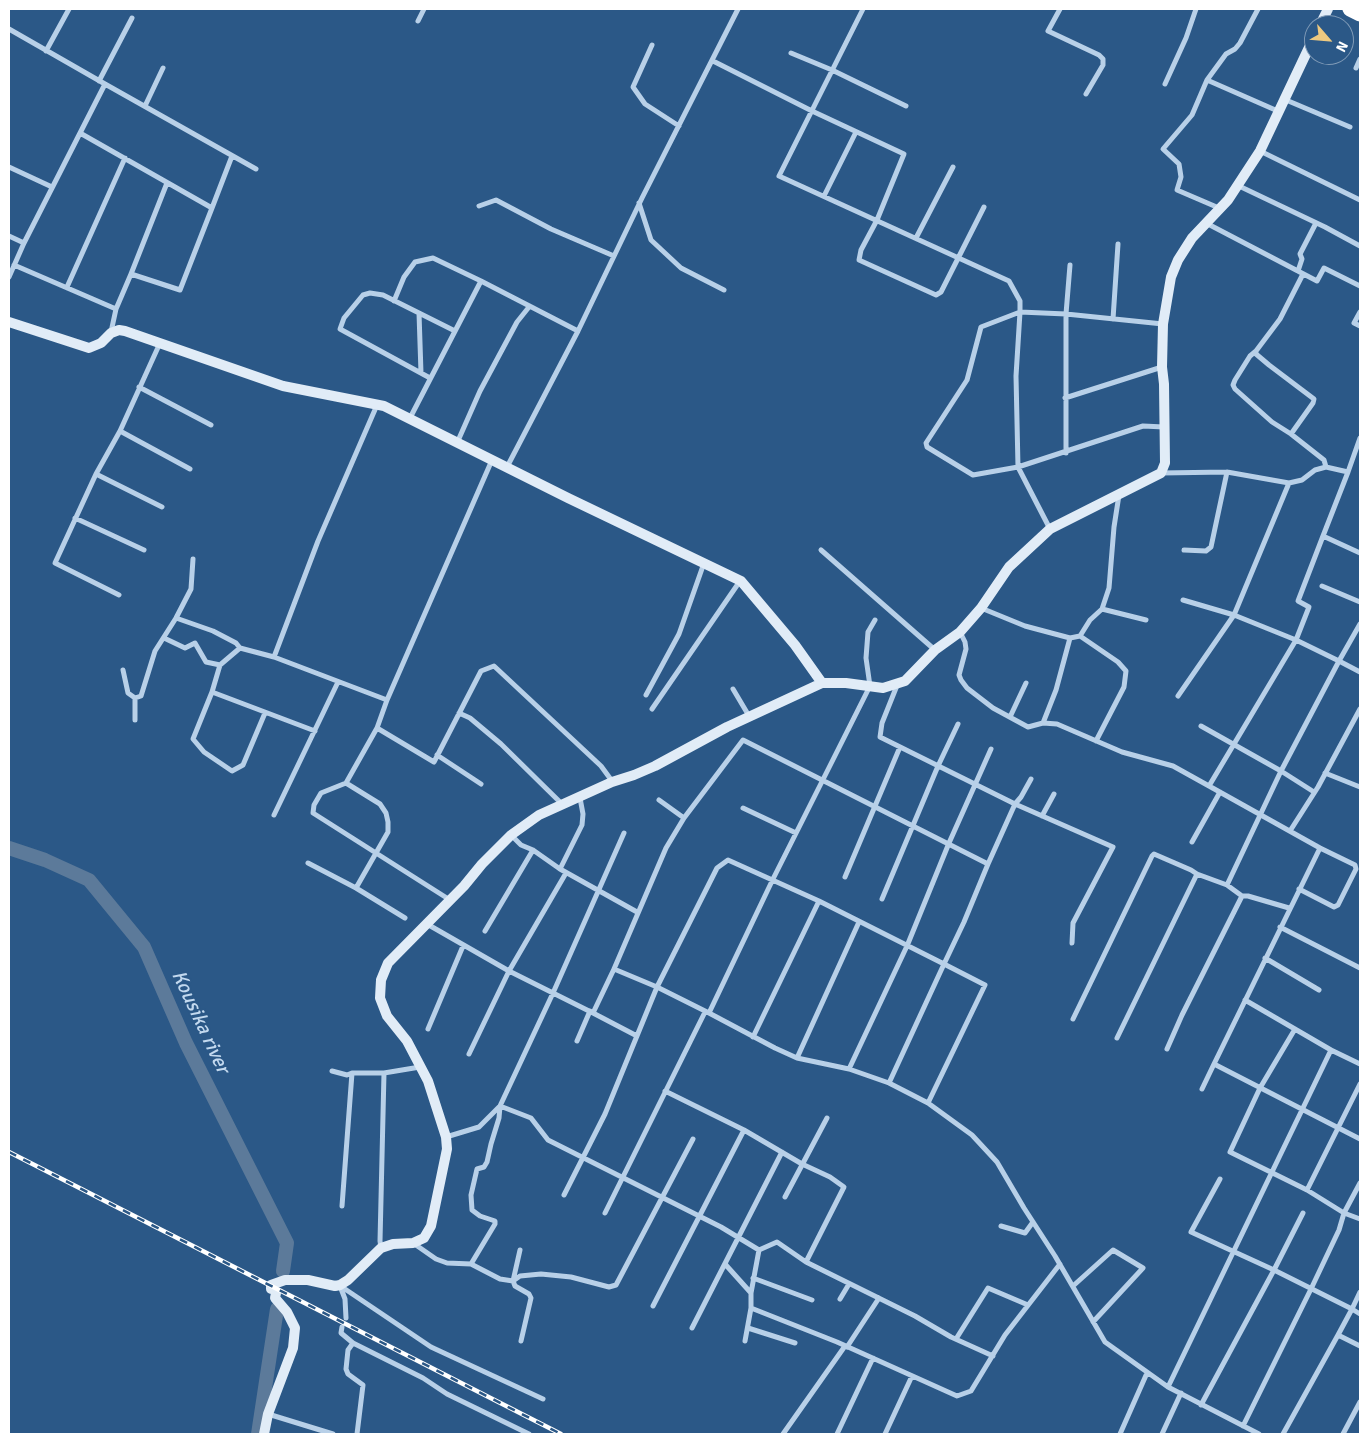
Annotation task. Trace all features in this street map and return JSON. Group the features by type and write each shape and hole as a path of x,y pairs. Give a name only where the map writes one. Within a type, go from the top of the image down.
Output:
{"highway":[{"path":"1350,9 1360,14"}],"street":[{"path":"46,51 69,9"},
{"path":"418,21 424,9"},
{"path":"507,468 578,332 639,203 738,9"},
{"path":"863,9 779,176 1009,281 1020,301 1016,376 1018,467 1050,529"},
{"path":"1060,9 1048,31 1102,59 1103,65 1086,94"},
{"path":"1165,84 1186,38 1196,9"},
{"path":"1219,208 1177,190 1180,177 1178,164 1163,149 1192,116 1207,80 1226,54 1235,49 1240,43 1258,9"},
{"path":"9,278 24,243 80,132 132,18"},
{"path":"9,29 256,169"},
{"path":"652,45 633,87 644,104 679,126"},
{"path":"791,53 832,70 906,106"},
{"path":"1356,68 1360,59"},
{"path":"1161,473 1165,463 1162,367 1163,324 1171,277 1178,260 1192,238 1228,200 1260,151 1304,60"},
{"path":"713,61 812,111 904,154 877,220 861,250 859,260 936,295 941,292 984,207"},
{"path":"145,106 162,68"},
{"path":"1207,80 1280,112"},
{"path":"1286,100 1350,127"},
{"path":"80,132 212,208"},
{"path":"824,196 856,132"},
{"path":"1260,151 1360,200"},
{"path":"131,274 180,290 232,156"},
{"path":"67,287 125,158"},
{"path":"9,167 52,187"},
{"path":"916,238 953,167"},
{"path":"9,322 89,348 101,343 110,333 116,309 167,183"},
{"path":"1238,186 1360,246"},
{"path":"479,206 496,200 551,229 614,256"},
{"path":"639,203 650,240 680,268 724,290"},
{"path":"1206,223 1317,281 1324,268 1360,286"},
{"path":"1316,223 1300,254 1302,259 1300,273 1280,319 1242,369 1233,385 1235,389 1272,422 1291,434 1324,460 1326,467"},
{"path":"9,236 24,243"},
{"path":"1113,319 1118,244"},
{"path":"394,301 404,277 415,262 434,258 578,332"},
{"path":"14,265 116,309"},
{"path":"1066,452 1066,314 1070,265"},
{"path":"409,419 481,282"},
{"path":"430,378 340,329 344,318 363,295 370,293 383,295 456,331"},
{"path":"457,443 480,391 517,322 529,307"},
{"path":"1163,324 1066,314 1020,312 981,327 967,380 926,443 927,447 974,475 1018,467 1142,426 1164,427"},
{"path":"1360,312 1354,323 1360,326"},
{"path":"419,313 420,373"},
{"path":"110,333 119,330 125,331 283,386 384,406 507,468 741,581 795,645 822,683"},
{"path":"119,595 55,563 96,474 120,431 160,343"},
{"path":"1256,351 1256,354 1269,365 1314,399 1291,434"},
{"path":"1065,398 1162,367"},
{"path":"139,387 210,424"},
{"path":"274,658 318,541 377,405"},
{"path":"120,431 190,469"},
{"path":"1209,786 1296,640 1309,607 1298,601 1360,438"},
{"path":"450,900 313,813 314,805 321,794 346,783 377,728 387,700 492,460"},
{"path":"337,1286 348,1280 381,1248 393,1244 412,1243 424,1238 431,1226 447,1149 446,1137 428,1081 406,1041 387,1016 380,998 381,980 388,963 511,835 539,816 612,782 655,766 749,717 822,683 846,683 882,688 905,681 935,650 960,632 982,608 1008,567 1050,529 1161,473 1227,472 1289,484 1302,480 1315,470 1326,467 1348,472"},
{"path":"1184,550 1206,551 1211,547 1227,472"},
{"path":"96,474 162,507"},
{"path":"1178,696 1234,615 1289,484"},
{"path":"1080,636 1090,620 1102,609 1109,588 1119,494"},
{"path":"75,518 144,550"},
{"path":"1323,536 1360,553"},
{"path":"821,550 935,650"},
{"path":"135,698 141,696 155,651 176,618 191,589 193,559"},
{"path":"646,695 679,634 704,563"},
{"path":"652,709 741,581"},
{"path":"1322,586 1360,602"},
{"path":"1183,600 1234,615 1296,640 1360,672"},
{"path":"982,608 1025,626 1070,638 1080,636 1118,662 1126,671 1124,687 1096,741"},
{"path":"1102,609 1146,620"},
{"path":"176,618 213,631 240,648 274,658 387,700"},
{"path":"605,1213 870,686 866,658 868,632 875,620"},
{"path":"1227,885 1280,771 1360,624"},
{"path":"960,632 966,648 959,675 961,680 967,688 993,708 1028,727 1042,723 1057,724 1122,752 1172,766 1355,866 1356,870 1338,905 1334,907 1299,889"},
{"path":"164,638 185,648 195,643 206,662 220,665"},
{"path":"1042,723 1056,690 1070,638"},
{"path":"240,648 220,665 212,692 193,739 204,752 232,771 243,765 265,713"},
{"path":"377,728 434,762 481,671 494,666 601,766 612,782"},
{"path":"123,670 128,693 135,698"},
{"path":"274,815 338,682"},
{"path":"898,683 882,723 880,737 1015,804 1113,847 1073,923 1072,943"},
{"path":"1010,717 1026,683"},
{"path":"733,689 749,717"},
{"path":"212,692 316,731"},
{"path":"135,698 135,720"},
{"path":"1290,831 1360,709"},
{"path":"460,713 470,718 501,744 563,806"},
{"path":"882,899 938,766 958,724"},
{"path":"1201,726 1314,792"},
{"path":"577,1041 614,969 666,848 684,818 743,740 988,864"},
{"path":"845,877 900,748"},
{"path":"849,1069 908,946 949,843 991,749"},
{"path":"437,755 481,784"},
{"path":"1325,773 1360,787"},
{"path":"889,1083 964,922 1015,804 1031,779"},
{"path":"346,783 380,804 386,813 388,832 356,888"},
{"path":"1192,842 1220,792"},
{"path":"1042,816 1054,794"},
{"path":"560,869 582,825 584,814 580,798"},
{"path":"659,800 684,818"},
{"path":"743,808 796,833"},
{"path":"471,1264 495,1224 495,1221 480,1216 472,1210 472,1185 477,1169 484,1167 487,1162 499,1118 500,1106 553,994 624,833"},
{"path":"511,835 521,845 533,850 566,873 637,912"},
{"path":"1202,1089 1320,848"},
{"path":"485,931 533,850"},
{"path":"1073,1019 1154,854 1197,874 1227,885 1242,896 1289,908"},
{"path":"564,1195 605,1114 657,988 717,868 728,860 820,901 985,985 928,1103"},
{"path":"308,862 405,918"},
{"path":"469,1054 509,971 566,873"},
{"path":"1117,1038 1197,874"},
{"path":"1167,1048 1242,896"},
{"path":"753,1037 820,901"},
{"path":"797,1058 859,922"},
{"path":"426,923 509,971 637,1036"},
{"path":"1280,927 1360,968"},
{"path":"428,1028 463,946"},
{"path":"1265,958 1318,990"},
{"path":"614,969 707,1012 797,1058 849,1069 889,1083 928,1103 972,1135 997,1162 1060,1264 1105,1342 1168,1387 1259,1434"},
{"path":"1245,1000 1331,1050 1360,1064"},
{"path":"1294,1029 1260,1088 1230,1152 1307,1190 1344,1213 1360,1219"},
{"path":"1168,1387 1331,1050"},
{"path":"1214,1064 1360,1139"},
{"path":"332,1071 347,1075 352,1073 384,1073 420,1066"},
{"path":"342,1206 352,1073"},
{"path":"381,1248 384,1073"},
{"path":"1307,1190 1360,1084"},
{"path":"665,1091 744,1130 802,1164 830,1177 844,1187 806,1262"},
{"path":"446,1137 478,1127 500,1106"},
{"path":"500,1106 530,1118 548,1140 663,1197 739,1237 759,1250"},
{"path":"785,1198 827,1118"},
{"path":"653,1306 744,1130"},
{"path":"412,1243 436,1259 471,1264 500,1279 513,1281 520,1276 541,1274 571,1277 608,1287 616,1285 693,1139"},
{"path":"692,1328 782,1152"},
{"path":"1220,1179 1191,1232 1274,1270 1360,1314"},
{"path":"1243,1426 1311,1289 1339,1230 1344,1213 1360,1183"},
{"path":"1202,1405 1303,1213"},
{"path":"1000,1226 1025,1233 1033,1222"},
{"path":"759,1250 777,1242 806,1262 992,1356"},
{"path":"520,1250 513,1281 515,1286 529,1294 531,1298 521,1341"},
{"path":"745,1341 751,1308 750,1294 759,1250"},
{"path":"1073,1286 1113,1250 1143,1268 1093,1322"},
{"path":"725,1264 750,1294"},
{"path":"751,1308 846,1346 956,1396 971,1391 1005,1335 1060,1264"},
{"path":"753,1278 812,1300"},
{"path":"264,1434 268,1414 293,1348 295,1328 287,1312 276,1298 271,1285 285,1280 308,1280 337,1286 431,1347 543,1400"},
{"path":"840,1299 849,1284"},
{"path":"337,1286 345,1299 346,1318"},
{"path":"956,1339 988,1288 1028,1305"},
{"path":"1283,1434 1360,1292"},
{"path":"783,1434 879,1298"},
{"path":"342,1327 341,1333 353,1343 423,1378 447,1394 529,1434"},
{"path":"748,1328 795,1343"},
{"path":"1338,1335 1360,1346"},
{"path":"353,1343 348,1350 346,1369 348,1374 363,1385 360,1396 358,1434"},
{"path":"837,1434 873,1358"},
{"path":"1120,1434 1147,1373"},
{"path":"886,1434 912,1376"},
{"path":"1163,1434 1181,1393"},
{"path":"1343,1434 1360,1402"},
{"path":"268,1414 333,1434"}],"waterway":[{"name":"Kousika river","path":"9,848 45,860 89,880 144,947 186,1043 287,1243 283,1271"},
{"name":"Kousika river","path":"258,1434 277,1309"}],"railway":[{"path":"9,1152 561,1434"}]}
